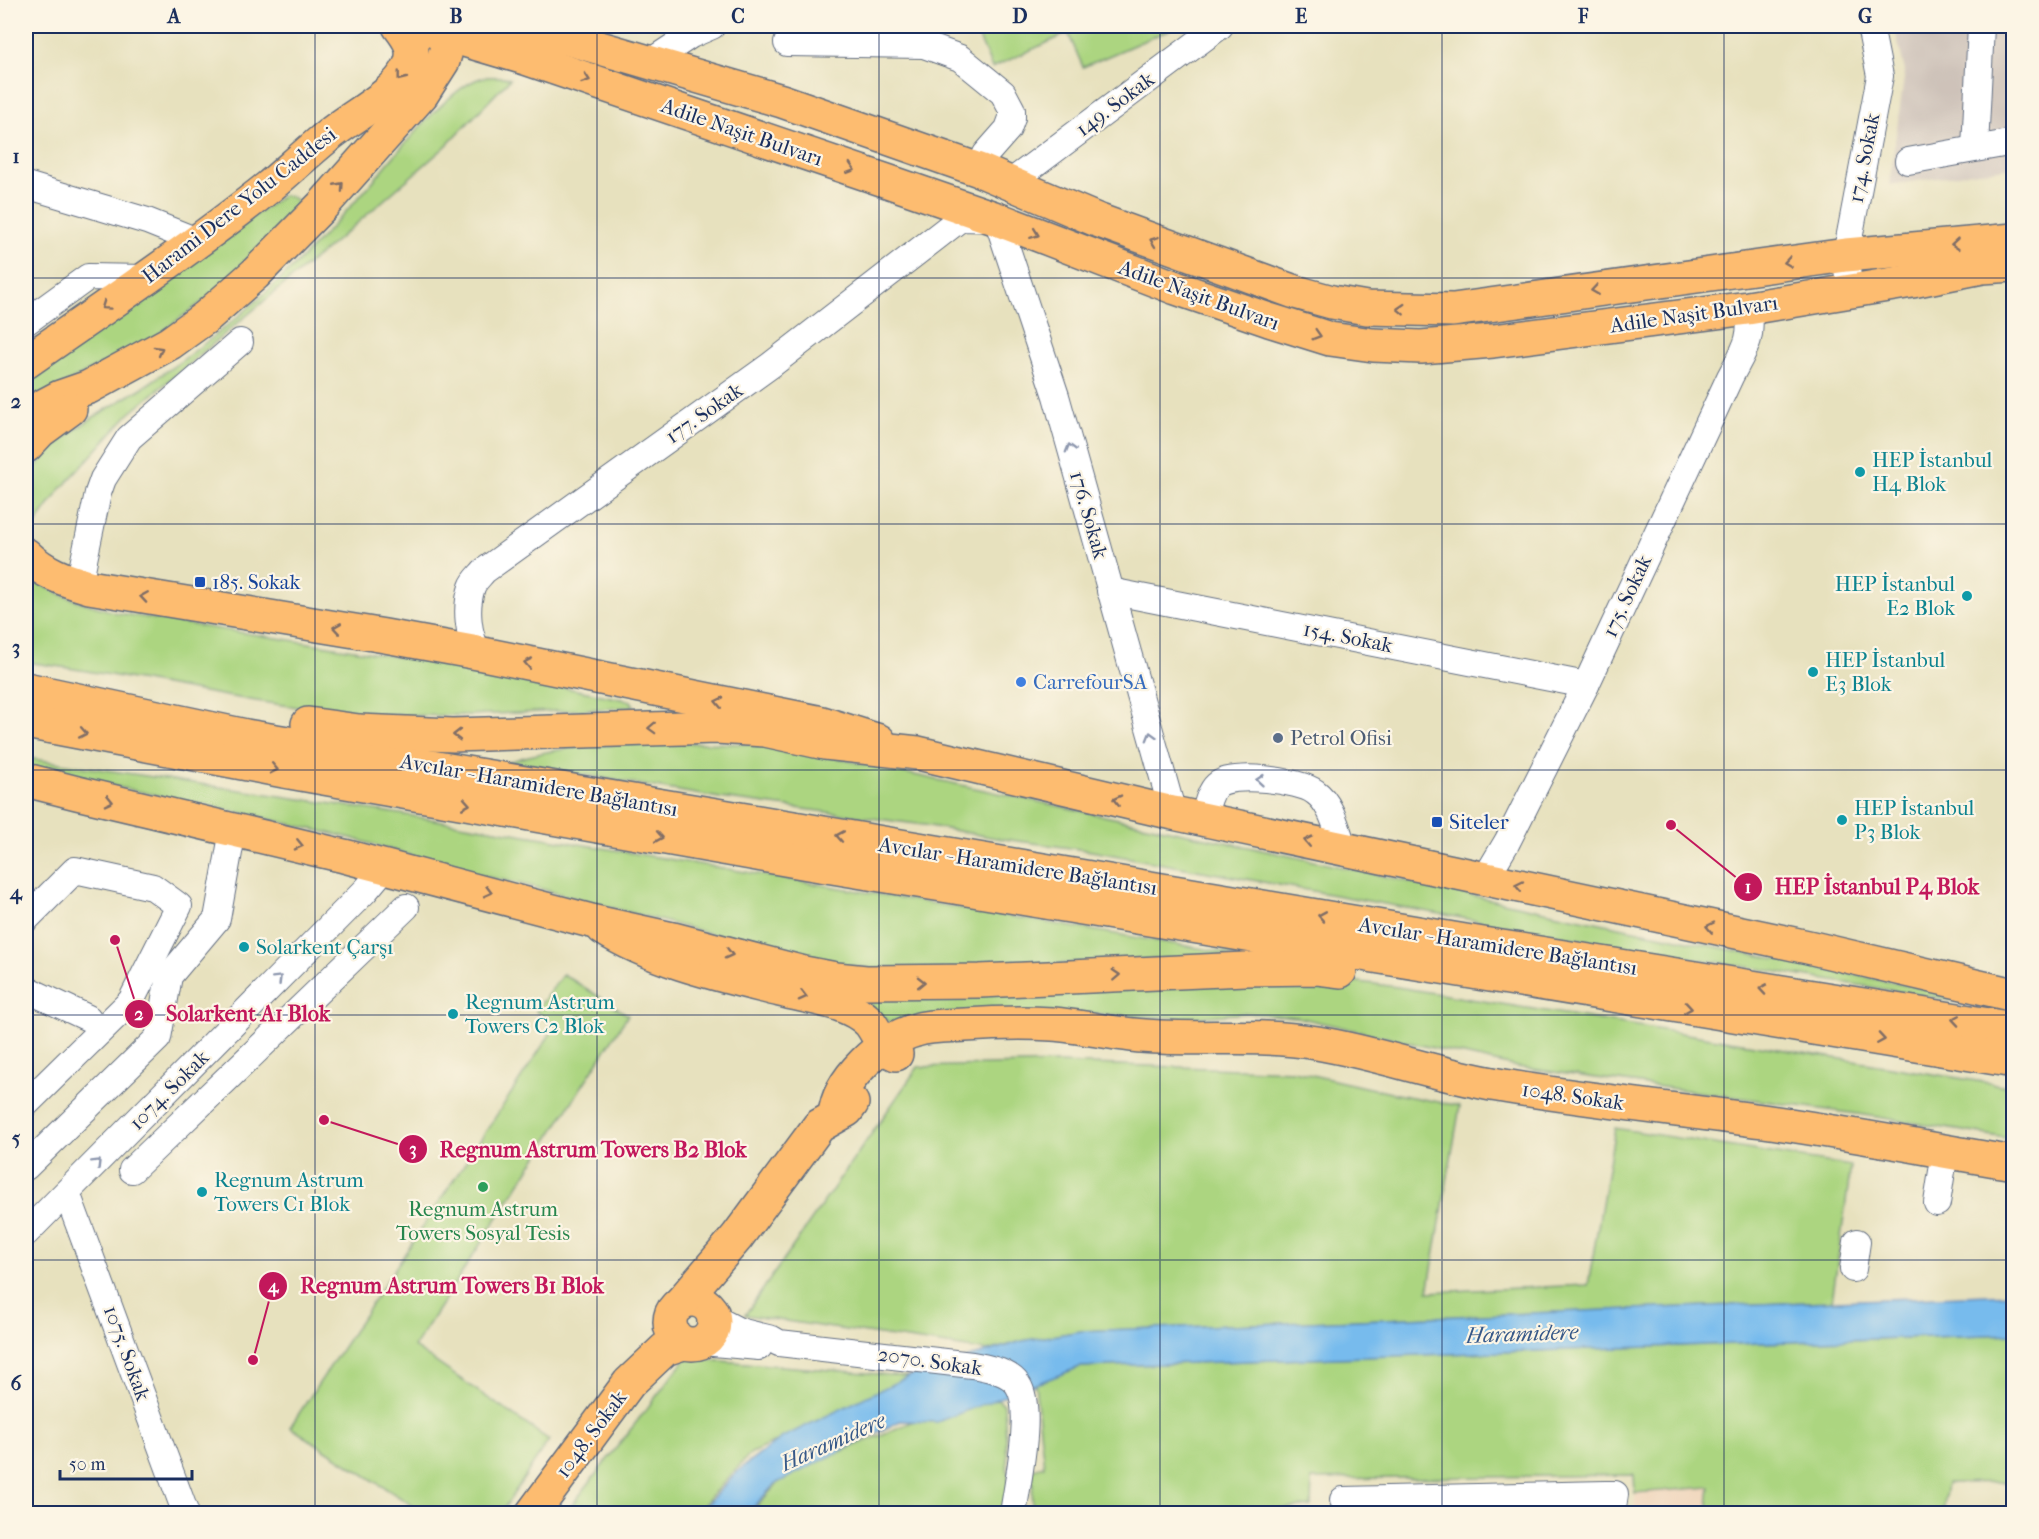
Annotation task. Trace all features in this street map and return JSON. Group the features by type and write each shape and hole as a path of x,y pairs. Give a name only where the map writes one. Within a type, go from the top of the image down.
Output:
{"main road":[{"name":"Harami Dere Yolu Caddesi","path":"26,362 197,241 271,185 331,133 390,90 409,67 412,54 410,40 399,26"},
{"name":"Adile Naşit Bulvarı","path":"417,26 452,30 555,68 997,219 1176,288 1330,339 1373,345 1421,346 1493,341 1748,308 1982,267 2013,265"},
{"name":"Adile Naşit Bulvarı","path":"511,26 542,35 554,32 782,101 979,171 1097,220 1292,291 1332,302 1367,308 1453,310 1846,255 2013,240"},
{"path":"415,101 443,61 452,30"},
{"path":"415,101 445,76 477,60 501,59 555,68"},
{"name":"Harami Dere Yolu Caddesi","path":"26,415 60,397 89,387 170,343 206,317 255,274 322,206 415,101"},
{"path":"271,185 297,183 304,188 308,196 308,208 299,228"},
{"path":"997,219 1010,183"},
{"path":"1176,288 1190,254"},
{"path":"26,446 40,431 66,414 89,387"},
{"path":"26,555 36,566 57,578 79,584 137,596 477,653 822,723 918,753 1188,816 1808,947 2013,995"},
{"name":"Avcılar - Haramidere Bağlantısı","path":"26,689 246,736 1489,945 2013,1029"},
{"path":"129,710 159,705 359,731 453,735 716,727 765,730 825,743 918,753"},
{"name":"Avcılar - Haramidere Bağlantısı","path":"26,722 295,773 808,863 2013,1061"},
{"path":"28,782 386,866 591,921 673,939 804,973 866,982 980,981 1316,968 1556,1000 1594,1003 1630,999"},
{"path":"591,921 614,936 646,951 746,981 838,1004 868,1021 890,1049"},
{"path":"1808,947 2013,978"},
{"name":"1048. Sokak","path":"532,1514 629,1383 647,1349 693,1322 737,1237 819,1126 834,1115 836,1102 856,1073 918,1029 1007,1023 1053,1024 1133,1035 1284,1039 1317,1043 1503,1086 1766,1121 2013,1163"}],"street":[{"path":"650,62 691,34 712,26"},
{"name":"149. Sokak","path":"1010,183 1220,26"},
{"name":"174. Sokak","path":"1849,291 1846,255 1880,76 1870,26"},
{"path":"1975,148 1981,26"},
{"path":"787,42 924,45 960,58 1002,93 1010,103 1012,111 1008,129 986,154 979,171"},
{"path":"1908,161 2013,142"},
{"path":"26,185 147,221 197,241"},
{"name":"177. Sokak","path":"477,653 471,639 468,613 472,585 483,571 771,365 961,218 997,219"},
{"name":"176. Sokak","path":"997,219 1056,396 1110,591 1188,816"},
{"path":"26,321 88,277 145,278"},
{"name":"175. Sokak","path":"1485,879 1507,842 1586,685 1748,344 1752,326 1748,308"},
{"path":"79,584 98,493 103,479 129,438 240,342"},
{"name":"154. Sokak","path":"1110,591 1586,685"},
{"path":"1188,816 1214,787 1223,781 1236,778 1304,786 1316,792 1328,807 1344,849"},
{"path":"26,1167 158,1038 169,976 217,919 234,830"},
{"name":"1074. Sokak","path":"26,1233 365,891 386,866"},
{"path":"26,920 75,870 153,887 179,906 131,1001 98,1022 74,1058 26,1104"},
{"path":"132,1170 406,907"},
{"path":"168,928 192,949"},
{"path":"26,989 98,1022"},
{"path":"245,1013 270,1038"},
{"path":"1936,1203 1945,1152"},
{"name":"1075. Sokak","path":"67,1193 186,1514"},
{"path":"1852,1269 1857,1242"},
{"name":"2070. Sokak","path":"693,1322 752,1347 770,1347 779,1343 972,1365 1007,1376 1017,1384 1024,1399 1025,1423 1013,1514"},
{"path":"1343,1500 1613,1504"}],"shaded area":[{"path":"1894,26 2013,26 2013,167 1889,185 1905,71"},
{"path":"1710,1487 1707,1513 1634,1514 1635,1493"}],"green space":[{"path":"974,26 1178,26 1083,67 1068,33 992,68"},
{"path":"481,78 510,79 445,147 129,414 59,491 30,532 24,503 25,488 30,475 54,446 181,362 258,299 318,241 418,129 451,96"},
{"path":"284,195 294,199 299,209 241,273 156,336 26,404 26,374"},
{"path":"26,574 58,593 117,613 468,668 631,701 634,706 444,715 340,712 261,702 26,662"},
{"path":"689,743 754,744 817,754 1614,926 2013,1007 2013,1010 1623,947 1086,850 996,838 924,825 720,798 508,762 530,755 575,747"},
{"path":"26,758 400,814 1240,955 893,972 803,958 530,886 478,875 351,838 26,768"},
{"name":"Regnum Astrum Towers Sosyal Tesis","path":"563,974 628,1015 414,1347 549,1440 501,1513 424,1513 290,1427 555,1027 536,1011"},
{"path":"1321,977 1397,987 2013,1087 2013,1139 1865,1115 1517,1067 1297,1017 1246,1013 1186,1018 1071,1013 890,1023 871,1007 841,992"},
{"path":"1058,1063 1294,1071 1460,1106 1428,1292 1588,1285 1615,1128 1851,1166 1832,1301 1081,1331 1022,1341 988,1351 745,1315 918,1067"},
{"path":"2013,1334 2013,1482 1947,1483 1943,1513 1707,1513 1710,1487 1635,1493 1634,1475 1312,1479 1311,1506 1238,1514 1032,1514 1033,1469 1044,1466 1035,1384 1080,1367"},
{"path":"686,1358 915,1377 751,1453 696,1513 565,1514"},
{"path":"986,1391 1004,1404 1010,1513 750,1514 785,1475"}],"water":[{"name":"Haramidere","path":"2013,1294 2013,1334 1080,1367 937,1422 900,1421 775,1484 748,1513 698,1514 739,1470 783,1437 909,1376 1022,1341 1081,1331"}],"place":[{"name":"HEP İstanbul H4 Blok","path":"1860,472"},
{"name":"185. Sokak","path":"200,582"},
{"name":"HEP İstanbul E2 Blok","path":"1967,596"},
{"name":"HEP İstanbul E3 Blok","path":"1813,672"},
{"name":"CarrefourSA","path":"1021,682"},
{"name":"Petrol Ofisi","path":"1278,738"},
{"name":"HEP İstanbul P3 Blok","path":"1842,820"},
{"name":"Siteler","path":"1437,822"},
{"name":"HEP İstanbul P4 Blok","path":"1671,825"},
{"name":"Solarkent A1 Blok","path":"115,940"},
{"name":"Solarkent Çarşı","path":"244,947"},
{"name":"Regnum Astrum Towers C2 Blok","path":"453,1014"},
{"name":"Regnum Astrum Towers B2 Blok","path":"324,1120"},
{"name":"Regnum Astrum Towers Sosyal Tesis","path":"483,1187"},
{"name":"Regnum Astrum Towers C1 Blok","path":"202,1192"},
{"name":"Regnum Astrum Towers B1 Blok","path":"253,1360"}]}
